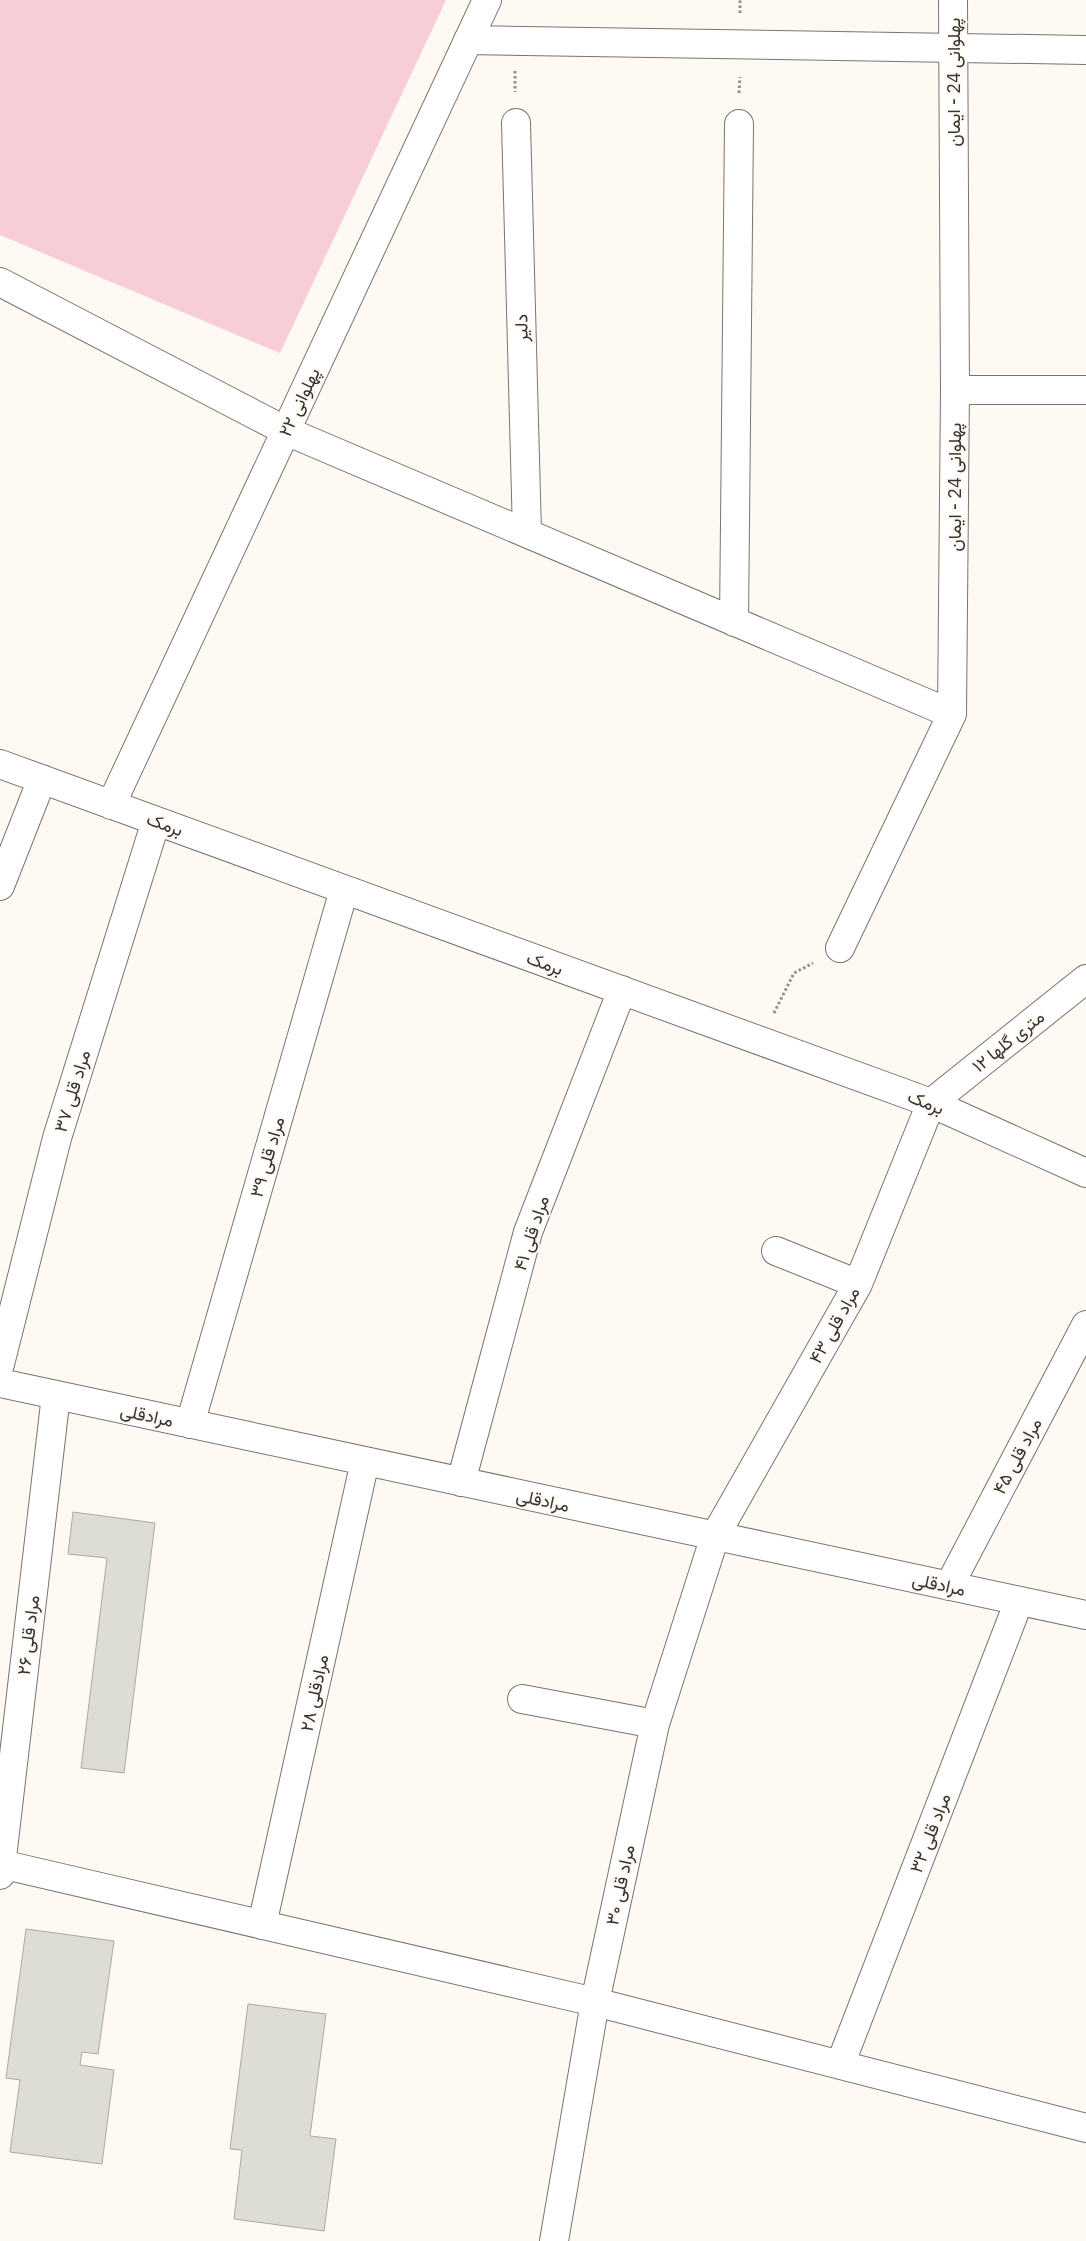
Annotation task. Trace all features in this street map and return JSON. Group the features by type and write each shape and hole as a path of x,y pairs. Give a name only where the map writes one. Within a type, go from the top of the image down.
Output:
{"street":[{"name":"پهلوانی ۲۲","path":"111,805 487,0"},
{"name":"پهلوانی 24 - ایمان","path":"840,948 952,714 955,390 953,0"},
{"path":"468,40 1086,50"},
{"name":"دلیر","path":"516,123 527,534"},
{"path":"734,622 739,124"},
{"path":"0,282 286,431 952,714"},
{"path":"955,390 1086,390"},
{"name":"برمک","path":"0,764 930,1103 1086,1173"},
{"path":"0,886 42,779"},
{"name":"مراد قلی ۳۷","path":"0,1364 57,1138 156,821"},
{"name":"مراد قلی ۳۹","path":"190,1424 344,890"},
{"name":"۱۲ متری گلها","path":"930,1103 1086,979"},
{"name":"مراد قلی ۴۱","path":"461,1482 528,1232 622,990"},
{"name":"مراد قلی ۴۳","path":"715,1536 858,1284 930,1103"},
{"path":"776,1251 858,1284"},
{"name":"مراد قلی ۴۵","path":"949,1586 1086,1326"},
{"name":"مرادقلی","path":"0,1383 1086,1616"},
{"name":"مراد قلی ۲۶","path":"1,1869 56,1395"},
{"name":"مرادقلی ۲۸","path":"262,1924 365,1461"},
{"name":"مراد قلی ۳۰","path":"554,2241 594,2002 655,1724 715,1536"},
{"name":"مراد قلی ۳۲","path":"840,2065 1020,1601"},
{"path":"522,1699 655,1724"},
{"path":"1,1869 262,1924 594,2002 1086,2128"}],"path":[{"path":"514,40 516,123"},
{"path":"760,1040 794,973 840,948"}],"shaded area":[{"path":"0,0 446,0 280,353 0,235"}],"building":[{"path":"73,1512 155,1523 124,1773 81,1768 107,1558 68,1554"},
{"path":"26,1929 114,1941 98,2054 82,2052 80,2065 114,2070 102,2164 10,2152 20,2080 6,2078"},
{"path":"248,2004 326,2014 310,2136 336,2139 324,2231 234,2219 242,2150 230,2149"}]}
